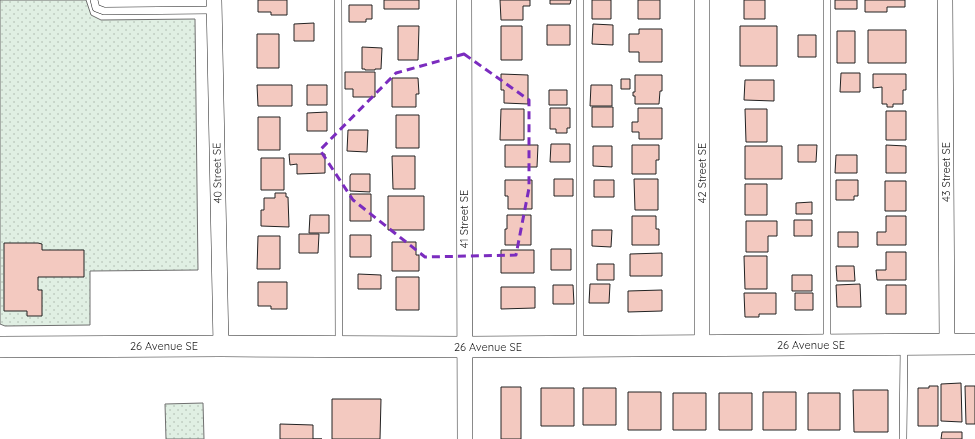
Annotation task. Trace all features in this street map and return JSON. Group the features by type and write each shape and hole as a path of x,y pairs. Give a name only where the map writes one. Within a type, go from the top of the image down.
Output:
{"street":[{"name":"41 Street SE","path":"464,0 465,439"},
{"name":"42 Street SE","path":"702,0 702,346"},
{"name":"43 Street SE","path":"945,0 947,344"},
{"name":"40 Street SE","path":"214,5 221,346"},
{"name":"26 Avenue SE","path":"0,347 580,347 975,344"}],"lane":[{"path":"94,0 96,8 104,11 214,5"},
{"path":"338,0 339,347"},
{"path":"580,0 580,347"},
{"path":"827,0 827,345"},
{"path":"903,439 904,344"}],"highlighted area":[{"path":"464,54 529,100 529,188 516,255 425,257 353,200 320,150 396,73"}],"green space":[{"path":"0,0 86,0 91,15 101,20 195,19 198,270 90,271 90,325 5,326 0,324"},
{"path":"203,403 204,439 166,439 165,404"}],"building":[{"path":"258,0 287,0 287,15 271,15 271,12 258,12"},
{"path":"384,0 419,0 419,9 384,9"},
{"path":"500,0 530,0 530,6 523,6 523,20 501,20"},
{"path":"550,0 571,0 570,4 550,4"},
{"path":"592,0 611,0 611,19 592,19"},
{"path":"638,0 660,0 660,19 638,19"},
{"path":"744,0 765,0 765,19 744,19"},
{"path":"835,0 857,0 857,9 835,9"},
{"path":"865,0 905,0 905,7 887,7 887,12 865,12"},
{"path":"349,5 372,5 372,19 366,19 366,22 349,22"},
{"path":"314,23 314,41 294,41 294,24"},
{"path":"593,24 613,25 613,45 592,44"},
{"path":"547,25 570,25 570,45 547,45"},
{"path":"398,26 419,26 418,60 398,60"},
{"path":"501,26 522,26 522,60 501,60"},
{"path":"740,26 777,26 777,66 740,66"},
{"path":"639,29 662,29 662,62 639,62 639,52 629,52 629,34 639,34"},
{"path":"868,30 906,30 906,63 868,63"},
{"path":"837,31 855,31 855,63 837,63"},
{"path":"257,34 279,34 279,68 257,68"},
{"path":"798,35 816,35 816,57 798,57"},
{"path":"362,47 382,48 381,69 362,69"},
{"path":"345,72 375,72 375,97 353,97 353,89 345,89"},
{"path":"841,73 860,73 860,92 840,92"},
{"path":"501,74 528,75 528,104 504,103 504,90 501,90"},
{"path":"873,74 906,74 906,90 903,90 903,104 893,104 893,107 887,107 887,104 882,104 882,87 873,88"},
{"path":"635,75 662,75 662,91 660,91 659,104 635,104 635,96 633,96 633,92 635,92"},
{"path":"392,78 418,78 419,94 416,94 416,107 392,107"},
{"path":"621,79 630,79 630,89 621,89"},
{"path":"745,80 774,80 774,101 744,100"},
{"path":"257,85 292,85 292,106 258,106"},
{"path":"307,85 327,85 327,105 307,105"},
{"path":"591,85 612,85 612,106 590,106"},
{"path":"549,90 567,90 567,105 549,105"},
{"path":"592,107 613,107 613,127 592,127"},
{"path":"550,108 570,108 570,128 567,128 567,133 556,133 556,129 550,129"},
{"path":"638,108 662,108 662,139 639,139 639,132 632,132 632,122 638,122"},
{"path":"501,109 524,109 524,140 500,140"},
{"path":"745,109 767,109 767,142 746,142"},
{"path":"886,111 906,111 906,140 886,140"},
{"path":"327,112 327,131 307,131 307,113"},
{"path":"396,115 419,115 419,148 396,148"},
{"path":"258,117 280,117 280,150 258,150"},
{"path":"348,130 368,130 367,152 347,151"},
{"path":"551,144 570,144 570,162 550,162"},
{"path":"505,145 538,145 537,167 505,167"},
{"path":"632,145 659,145 659,160 656,160 656,174 632,174"},
{"path":"798,145 817,145 816,162 798,162"},
{"path":"886,145 906,146 906,173 886,173"},
{"path":"593,146 612,146 612,167 593,166"},
{"path":"745,146 782,146 782,179 745,179"},
{"path":"289,154 325,154 325,173 297,174 297,164 290,165"},
{"path":"836,155 857,155 857,173 835,173"},
{"path":"392,156 415,156 415,189 393,189"},
{"path":"261,158 284,158 284,190 261,190"},
{"path":"351,174 370,174 370,192 350,191"},
{"path":"554,179 573,179 573,196 554,196"},
{"path":"634,179 658,179 658,210 635,210"},
{"path":"505,180 532,180 532,209 508,209 508,196 505,196"},
{"path":"594,180 614,180 614,197 594,197"},
{"path":"836,180 858,180 858,196 854,196 854,200 836,200"},
{"path":"885,181 906,181 906,211 885,211"},
{"path":"745,184 767,184 767,215 745,215"},
{"path":"275,193 286,193 286,197 288,197 289,227 261,226 261,210 264,210 264,198 275,198"},
{"path":"350,194 371,194 371,221 350,221"},
{"path":"388,196 424,196 424,230 388,230"},
{"path":"812,202 812,214 796,214 796,203"},
{"path":"310,215 329,215 329,233 309,233"},
{"path":"507,215 531,215 531,245 505,245"},
{"path":"632,216 656,216 656,229 659,229 659,245 632,245"},
{"path":"886,216 906,216 906,245 877,245 877,232 886,232"},
{"path":"794,220 812,220 812,236 794,236"},
{"path":"746,221 777,221 777,236 768,236 768,252 746,252"},
{"path":"592,230 612,230 611,247 592,246"},
{"path":"838,232 858,232 858,247 838,247"},
{"path":"299,234 319,234 318,253 299,253"},
{"path":"350,235 371,235 371,257 350,257"},
{"path":"258,236 280,236 280,269 257,269"},
{"path":"392,242 416,242 416,255 419,255 419,271 392,271"},
{"path":"4,243 38,243 42,244 42,250 84,250 84,277 38,277 38,290 42,290 42,316 27,316 27,311 4,311"},
{"path":"551,249 571,249 571,270 551,270"},
{"path":"501,250 534,250 534,273 501,273"},
{"path":"886,252 906,252 906,280 877,280 876,270 886,270"},
{"path":"662,253 662,276 630,276 630,254"},
{"path":"744,256 767,256 767,289 745,289"},
{"path":"597,264 614,264 614,280 597,280"},
{"path":"836,266 854,266 855,281 837,281"},
{"path":"358,274 381,275 381,289 358,289"},
{"path":"792,275 812,275 812,291 792,291"},
{"path":"396,277 419,277 419,310 396,310"},
{"path":"258,282 287,282 287,309 271,309 271,306 258,306"},
{"path":"590,284 610,284 609,303 589,303"},
{"path":"860,284 861,307 837,307 836,285"},
{"path":"553,285 573,285 574,304 553,304"},
{"path":"886,285 906,285 906,314 886,314"},
{"path":"501,287 535,287 535,308 501,309"},
{"path":"662,290 662,311 628,312 628,291"},
{"path":"744,293 776,293 776,314 759,314 759,317 745,317"},
{"path":"795,293 813,293 813,310 795,310"},
{"path":"961,383 962,422 941,421 941,384"},
{"path":"929,386 938,386 938,426 918,426 918,388 929,388"},
{"path":"965,386 975,386 975,424 966,424"},
{"path":"501,387 521,387 521,439 501,439"},
{"path":"541,388 574,388 574,426 541,426"},
{"path":"583,388 616,388 616,425 583,425"},
{"path":"853,390 888,390 888,432 854,432"},
{"path":"628,392 661,392 661,430 628,430"},
{"path":"763,392 796,392 796,430 763,430"},
{"path":"673,393 706,393 706,430 673,430"},
{"path":"719,393 752,393 752,430 719,430"},
{"path":"808,393 840,393 840,430 808,430"},
{"path":"332,399 381,399 380,439 332,439"},
{"path":"280,424 313,425 313,439 280,439"},
{"path":"942,432 962,432 962,439 941,439"}]}
